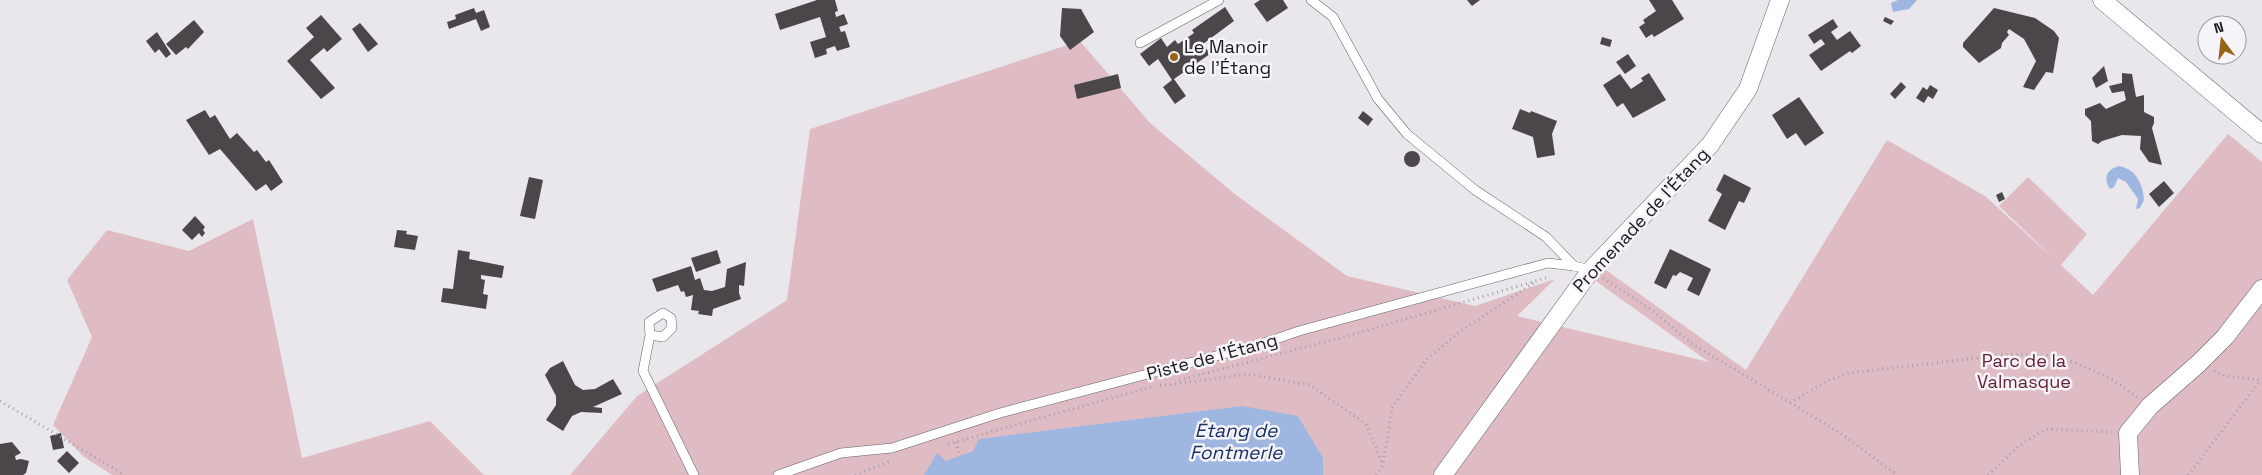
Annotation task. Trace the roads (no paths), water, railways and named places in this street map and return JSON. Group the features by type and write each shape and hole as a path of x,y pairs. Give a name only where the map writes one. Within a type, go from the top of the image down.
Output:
{"street":[{"name":"Promenade de l'Étang","path":"1442,475 1582,268 1710,145 1748,89 1780,0"},
{"path":"2102,0 2262,134"},
{"path":"2130,475 2128,433 2150,406 2198,364 2225,337 2262,289"}],"lane":[{"path":"1140,43 1219,0"},
{"path":"1311,0 1332,17 1378,99 1408,134 1475,190 1546,237 1582,268"},
{"path":"778,475 841,453 892,448 1000,413 1251,347 1299,331 1548,263 1582,268"},
{"path":"650,335 643,370 694,475"}],"water":[{"path":"1898,0 1917,0 1909,9 1893,12 1891,3"},
{"path":"2119,166 2130,170 2138,178 2144,200 2140,208 2136,209 2138,199 2126,182 2118,178 2114,187 2110,189 2108,185 2107,174"},
{"name":"Étang de Fontmerle","path":"1242,406 1298,416 1323,458 1323,475 924,475 937,453 946,461 973,451 979,439"}],"place":[{"name":"Le Manoir de l'Étang","path":"1174,57"}],"park label":[{"name":"Parc de la Valmasque","path":"2024,371"}]}
